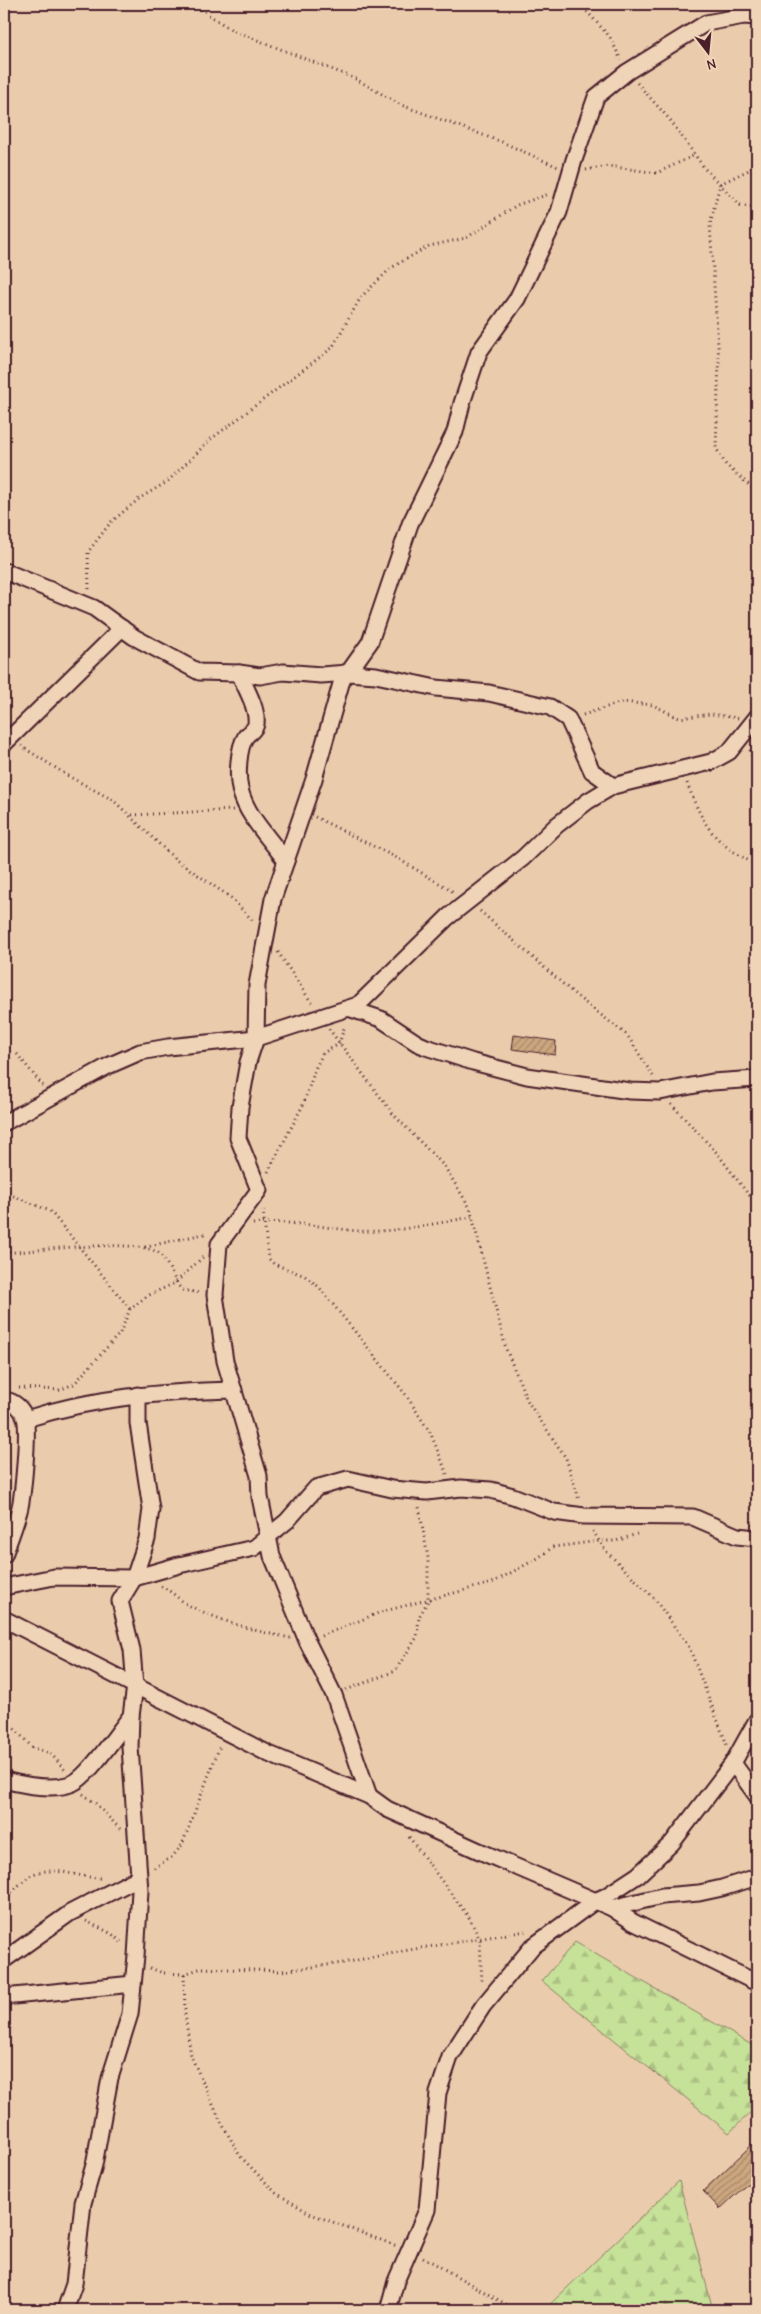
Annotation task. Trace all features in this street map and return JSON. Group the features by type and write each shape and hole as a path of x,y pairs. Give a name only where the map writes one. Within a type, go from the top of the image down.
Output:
{"street":[{"path":"369,1796 334,1695 307,1641 272,1556 260,1497 259,1476 225,1361 215,1295 218,1244 258,1190 238,1138 240,1107 248,1062 256,1038 257,985 273,899 346,673 370,642 410,524 455,432 462,402 479,352 517,299 559,212 570,172 596,97 627,72 706,23 744,16 757,17"},
{"path":"4,571 94,608 122,628 199,672 239,672 260,676 283,672 321,676 346,673 376,675 436,688 468,689 550,707 568,719 592,771 613,786"},
{"path":"7,741 122,628"},
{"path":"239,672 253,706 256,724 254,730 246,737 241,752 240,789 250,811 286,861"},
{"path":"4,1123 108,1066 140,1052 168,1047 256,1038 349,1009 365,1000 416,947 468,900 523,858 557,825 588,801 613,786 711,762 729,752 750,722"},
{"path":"349,1009 380,1019 417,1043 473,1062 527,1076 630,1091 660,1092 712,1082 757,1079"},
{"path":"26,1419 57,1409 102,1399 180,1391 234,1390"},
{"path":"4,1555 20,1509 26,1419 8,1395"},
{"path":"65,2310 74,2284 83,2203 94,2165 110,2078 130,2014 136,1956 140,1891 130,1747 131,1716 136,1686 132,1650 121,1613 120,1601 134,1578 147,1539 151,1509 138,1423 138,1395"},
{"path":"4,1587 54,1578 134,1578 179,1565 254,1548 287,1521 316,1488 348,1479 392,1489 427,1492 453,1489 491,1490 513,1496 554,1512 584,1516 693,1517 737,1536 757,1538"},
{"path":"4,1619 269,1754 369,1796 387,1809 612,1908 633,1922 757,1983"},
{"path":"4,1780 52,1787 73,1783 90,1768 131,1716"},
{"path":"388,2310 396,2281 427,2210 438,2093 450,2057 483,2006 532,1947 594,1901 606,1896 638,1875 672,1843 734,1763 757,1720"},
{"path":"734,1763 757,1796"},
{"path":"612,1908 654,1898 722,1888 757,1877"},
{"path":"4,1960 70,1913 138,1878"},
{"path":"4,1997 133,1984"}],"path":[{"path":"192,4 232,30 354,78 401,105 502,142 570,172 608,166 657,173 695,155"},
{"path":"580,4 610,37 627,72 670,120 705,169 740,205 757,208"},
{"path":"751,169 757,156"},
{"path":"720,184 757,166"},
{"path":"720,184 710,224 719,361 716,448 726,465 757,492"},
{"path":"94,608 88,584 88,552 111,522 140,498 167,482 211,439 332,348 361,297 392,268 429,246 466,238 517,204 566,188"},
{"path":"568,719 622,702 653,705 679,718 711,714 750,722 757,778"},
{"path":"7,741 113,800 132,815 176,860 230,897 267,934 320,1017 392,1114 444,1166 470,1208 506,1349 528,1402 566,1458 584,1516 605,1550 654,1598 689,1647 734,1763"},
{"path":"682,768 697,808 709,832 738,855 757,864"},
{"path":"132,815 250,811"},
{"path":"303,811 395,857 468,900 579,998 627,1035 651,1072 660,1092 717,1153 757,1203"},
{"path":"349,1009 339,1044 323,1053 316,1067 303,1105 258,1190 266,1222 268,1258 274,1264 306,1276 319,1288 406,1395 430,1434 453,1489"},
{"path":"17,1054 51,1097"},
{"path":"4,1192 50,1211 130,1309"},
{"path":"4,1253 119,1245 145,1247 230,1227 266,1222 318,1224 360,1231 395,1229 472,1217"},
{"path":"8,1395 19,1388 59,1390 74,1384 120,1333 130,1309 147,1296 175,1282 218,1244"},
{"path":"145,1247 160,1255 175,1282 182,1290 215,1295"},
{"path":"334,1695 395,1671 417,1637 418,1618 428,1600 428,1558 416,1491"},
{"path":"134,1578 164,1587 189,1606 236,1624 265,1634 307,1641 381,1612 492,1583 538,1558 553,1547 600,1541 616,1541 637,1534"},
{"path":"138,1878 172,1857 182,1845 225,1731"},
{"path":"404,1830 470,1919 480,1940 483,2006"},
{"path":"4,1899 31,1876 46,1870 89,1878 109,1878"},
{"path":"70,1913 112,1934 148,1967 163,1973 184,1974 202,1968 281,1971 343,1963 409,1950 534,1930"},
{"path":"184,1974 185,2014 191,2056 220,2120 240,2156 276,2193 312,2214 409,2250 516,2310"}],"green space":[{"path":"575,1942 757,2048 757,2106 729,2133 542,1981"},
{"path":"679,2181 713,2310 544,2310"}],"building":[{"path":"514,1035 556,1041 555,1055 512,1049"},
{"path":"757,2140 757,2175 720,2209 703,2191"}]}
